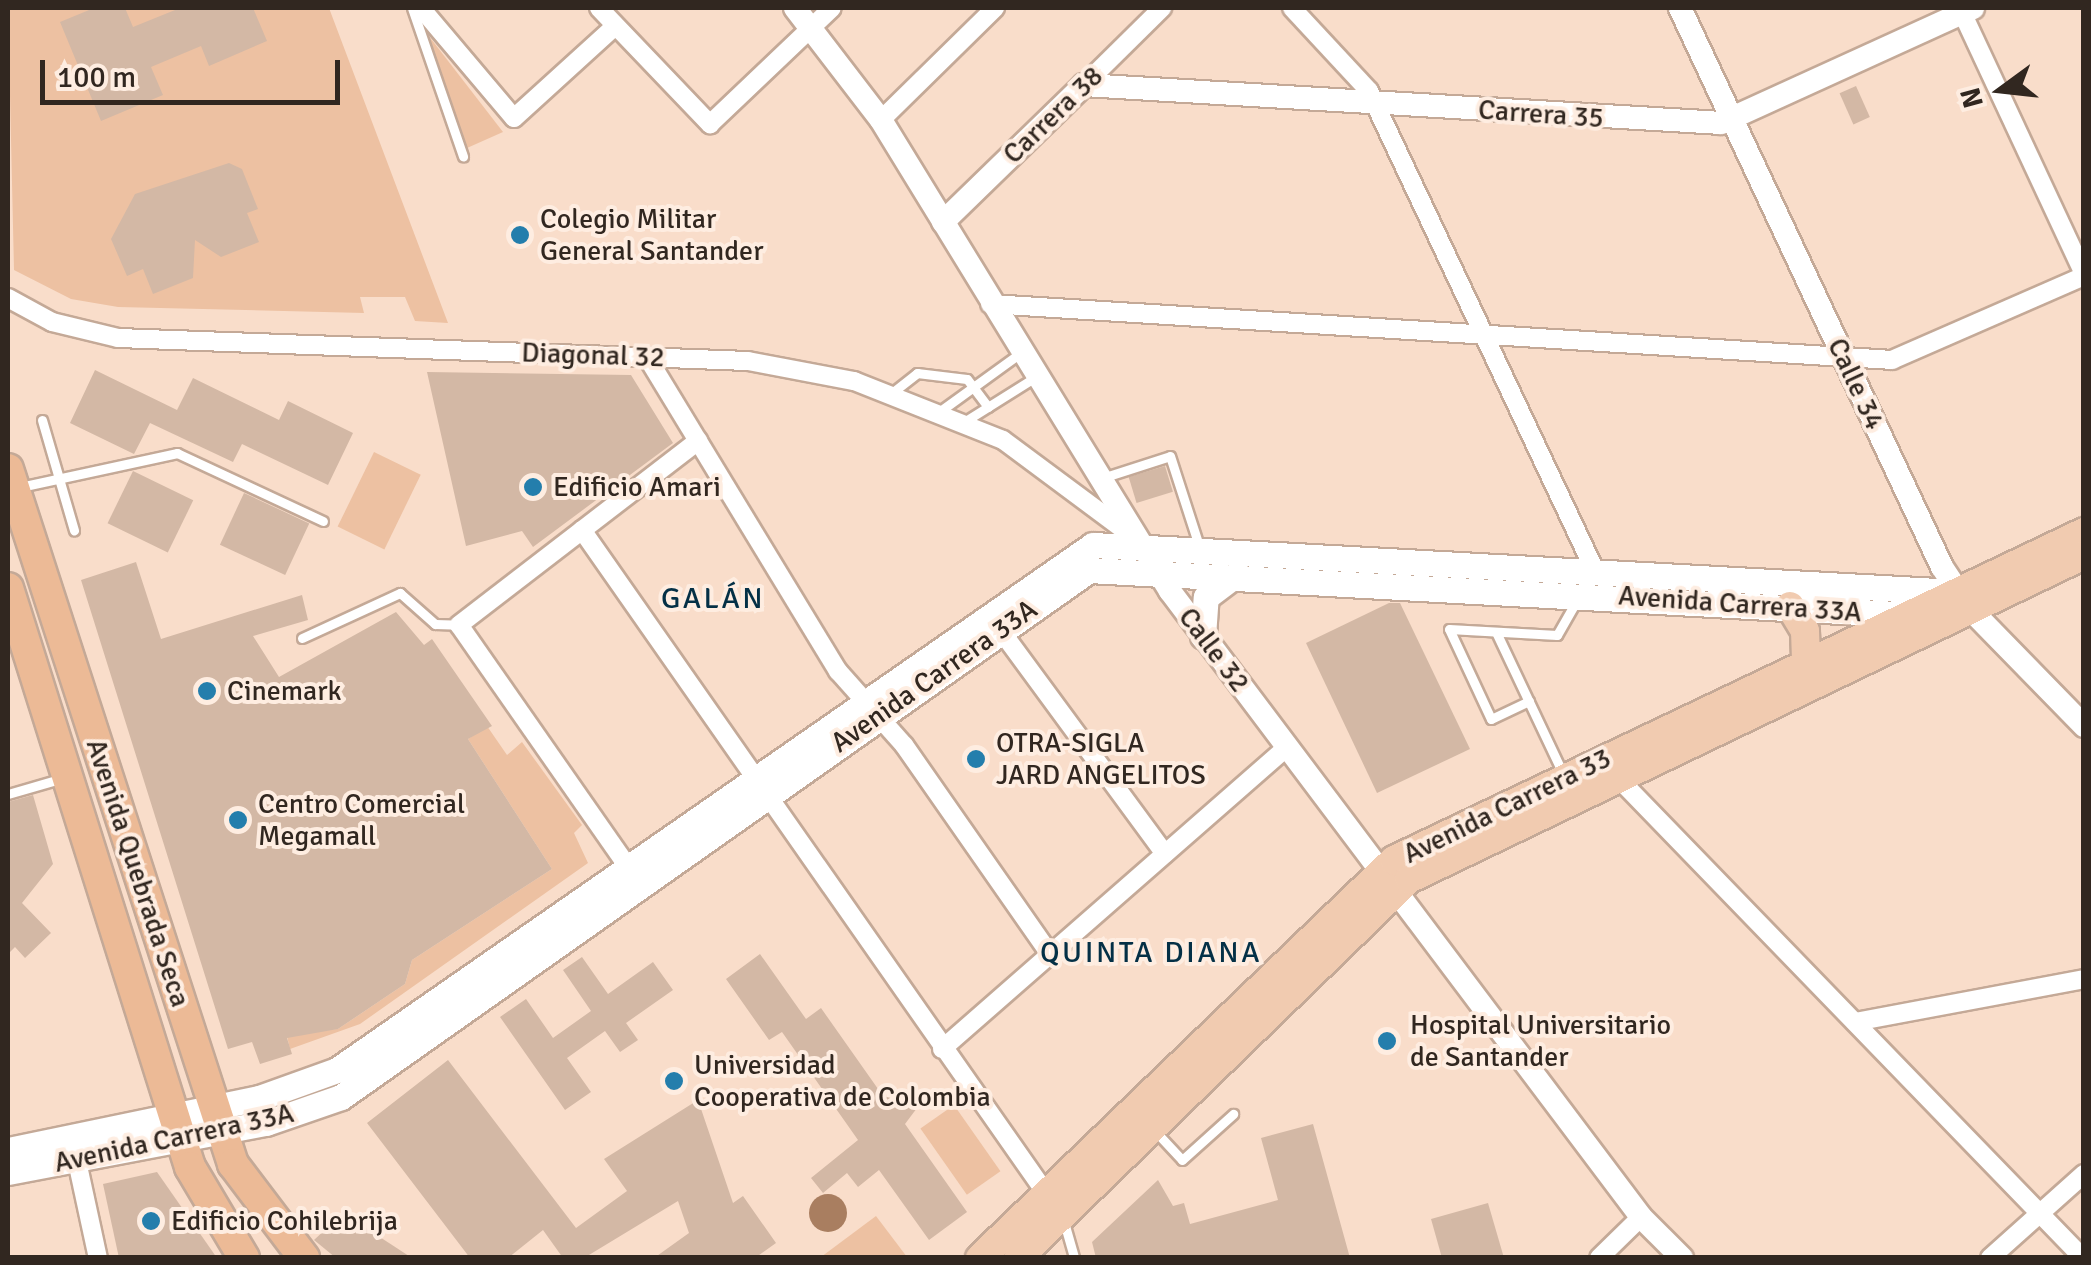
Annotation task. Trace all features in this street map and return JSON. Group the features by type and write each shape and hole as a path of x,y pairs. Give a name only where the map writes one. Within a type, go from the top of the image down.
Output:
{"highway":[{"name":"Avenida Quebrada Seca","path":"11,479 217,1119 250,1195 304,1258"},
{"name":"Avenida Quebrada Seca","path":"8,588 16,629 177,1127 207,1204 244,1258"},
{"path":"67,777 104,766"}],"main road":[{"name":"Avenida Carrera 33","path":"1388,881 1618,778 1962,600 2084,532"},
{"name":"Avenida Carrera 33A","path":"8,1150 74,1147 217,1119 337,1070 505,968 994,620 1083,548 1139,542 1200,546 1903,615"},
{"name":"Avenida Carrera 33","path":"980,1258 1054,1204 1388,881 1564,776 1903,615 1962,600 2084,556"},
{"name":"Avenida Carrera 33A","path":"994,620 1078,574 1156,568 1962,600"},
{"path":"1203,636 1206,597 1238,574"},
{"path":"1790,606 1805,631 1806,661"},
{"name":"Avenida Carrera 33A","path":"8,1172 74,1147"},
{"name":"Avenida Carrera 33","path":"1018,1258 1054,1204"}],"street":[{"path":"421,8 514,118 615,26"},
{"path":"599,8 710,124 832,8"},
{"name":"Calle 32","path":"795,8 813,26 882,120 1019,354 1203,636 1641,1218 1682,1258"},
{"path":"882,120 995,8"},
{"name":"Carrera 38","path":"943,222 1162,8"},
{"path":"1292,8 1375,104 1484,336 1588,583"},
{"name":"Calle 34","path":"1680,8 1962,600 2084,726"},
{"path":"990,304 1845,359 1912,356 2084,275 1965,9"},
{"name":"Carrera 35","path":"1084,85 1375,104 1733,120 1965,9"},
{"name":"Diagonal 32","path":"8,298 52,322 118,338 748,361 893,392 967,420 1074,484 1139,542"},
{"path":"646,357 871,708 1050,954"},
{"path":"634,876 459,624 698,440"},
{"path":"582,530 756,789 1054,1204"},
{"path":"994,620 1165,854"},
{"path":"942,1049 1286,746"},
{"path":"1618,778 2083,1258"},
{"path":"1855,1022 2084,980"},
{"path":"74,1147 98,1258"},
{"path":"1990,1258 2038,1211 2084,1174"},
{"path":"1600,1258 1641,1218"}],"lane":[{"path":"412,8 463,156"},
{"path":"943,408 1019,354"},
{"path":"893,392 918,373 973,387 988,406"},
{"path":"967,420 1034,378"},
{"path":"42,420 74,530"},
{"path":"11,479 46,482 177,453 323,521"},
{"path":"1098,479 1170,456 1200,546"},
{"path":"1529,701 1490,719 1449,629 1557,635 1588,583"},
{"path":"302,638 400,593 435,624 459,624"},
{"path":"1496,632 1564,776"},
{"path":"8,794 67,777"},
{"path":"1143,1118 1182,1160 1233,1114"},
{"path":"1054,1204 1074,1258"}],"shaded area":[{"path":"8,8 329,8 448,323 415,321 405,297 360,297 364,313 118,307 71,299 14,270"},
{"path":"428,35 503,132 467,148"},
{"path":"374,452 421,475 384,549 338,527"},
{"path":"487,726 507,755 522,742 582,825 574,833 588,863 360,1024 290,1049 286,1032 338,1029 405,984 412,960 552,869 468,739"},
{"path":"954,1105 1000,1171 967,1195 920,1129"},
{"path":"828,1194 841,1200 847,1213 841,1226 828,1232 815,1226 809,1213 815,1200"},
{"path":"876,1216 907,1257 821,1257"}],"building":[{"path":"94,8 125,8 133,27 180,8 253,8 267,41 209,66 201,46 151,67 163,95 101,121 60,22"},
{"path":"1856,86 1870,117 1853,124 1840,93"},
{"path":"229,163 242,169 258,209 247,213 259,242 221,257 195,240 193,278 153,294 143,269 127,276 111,239 135,194"},
{"path":"95,370 177,410 193,378 279,420 288,401 353,433 328,485 242,444 233,462 150,423 134,454 70,423"},
{"name":"Edificio Amari","path":"427,372 631,375 673,443 533,547 522,531 466,546"},
{"path":"1165,466 1173,492 1137,503 1129,477"},
{"path":"133,471 193,500 168,553 108,523"},
{"path":"244,493 309,523 285,575 220,545"},
{"path":"136,562 161,639 302,595 308,620 253,636 279,677 396,612 424,645 432,639 492,726 468,739 552,869 412,960 405,984 338,1029 287,1038 292,1054 260,1064 252,1042 228,1049 81,580"},
{"path":"1389,603 1400,603 1470,749 1377,793 1306,643"},
{"path":"33,795 53,864 22,903 51,933 25,958 15,947 8,954 8,802"},
{"path":"760,954 806,1019 821,1008 883,1096 920,1104 905,1124 967,1212 929,1240 879,1170 858,1187 847,1173 823,1193 811,1178 858,1140 782,1032 769,1040 726,979"},
{"path":"582,957 608,994 653,962 673,990 626,1023 638,1040 620,1052 605,1031 567,1058 591,1092 565,1110 500,1017 526,999 553,1038 591,1011 563,970"},
{"path":"448,1060 576,1228 627,1191 604,1159 698,1100 733,1203 743,1196 776,1243 755,1258 654,1258 689,1233 678,1201 584,1258 563,1258 543,1230 508,1258 470,1258 367,1123"},
{"path":"1313,1124 1350,1258 1096,1258 1092,1242 1158,1180 1173,1206 1184,1203 1190,1224 1278,1200 1261,1138"},
{"name":"Edificio Cohilebrija","path":"157,1172 217,1258 119,1258 103,1184"},
{"path":"1488,1203 1504,1258 1442,1258 1431,1219"},
{"path":"343,1213 412,1258 336,1258 314,1240"}],"place":[{"name":"Colegio Militar General Santander","path":"520,235"},
{"name":"Edificio Amari","path":"533,487"},
{"name":"Cinemark","path":"207,691"},
{"name":"OTRA-SIGLA JARD ANGELITOS","path":"976,759"},
{"name":"Centro Comercial Megamall","path":"238,820"},
{"name":"Hospital Universitario de Santander","path":"1387,1041"},
{"name":"Universidad Cooperativa de Colombia","path":"674,1081"},
{"name":"Edificio Cohilebrija","path":"151,1221"}],"district":[{"name":"GALÁN","path":"713,599"},
{"name":"QUINTA DIANA","path":"1151,953"}]}
